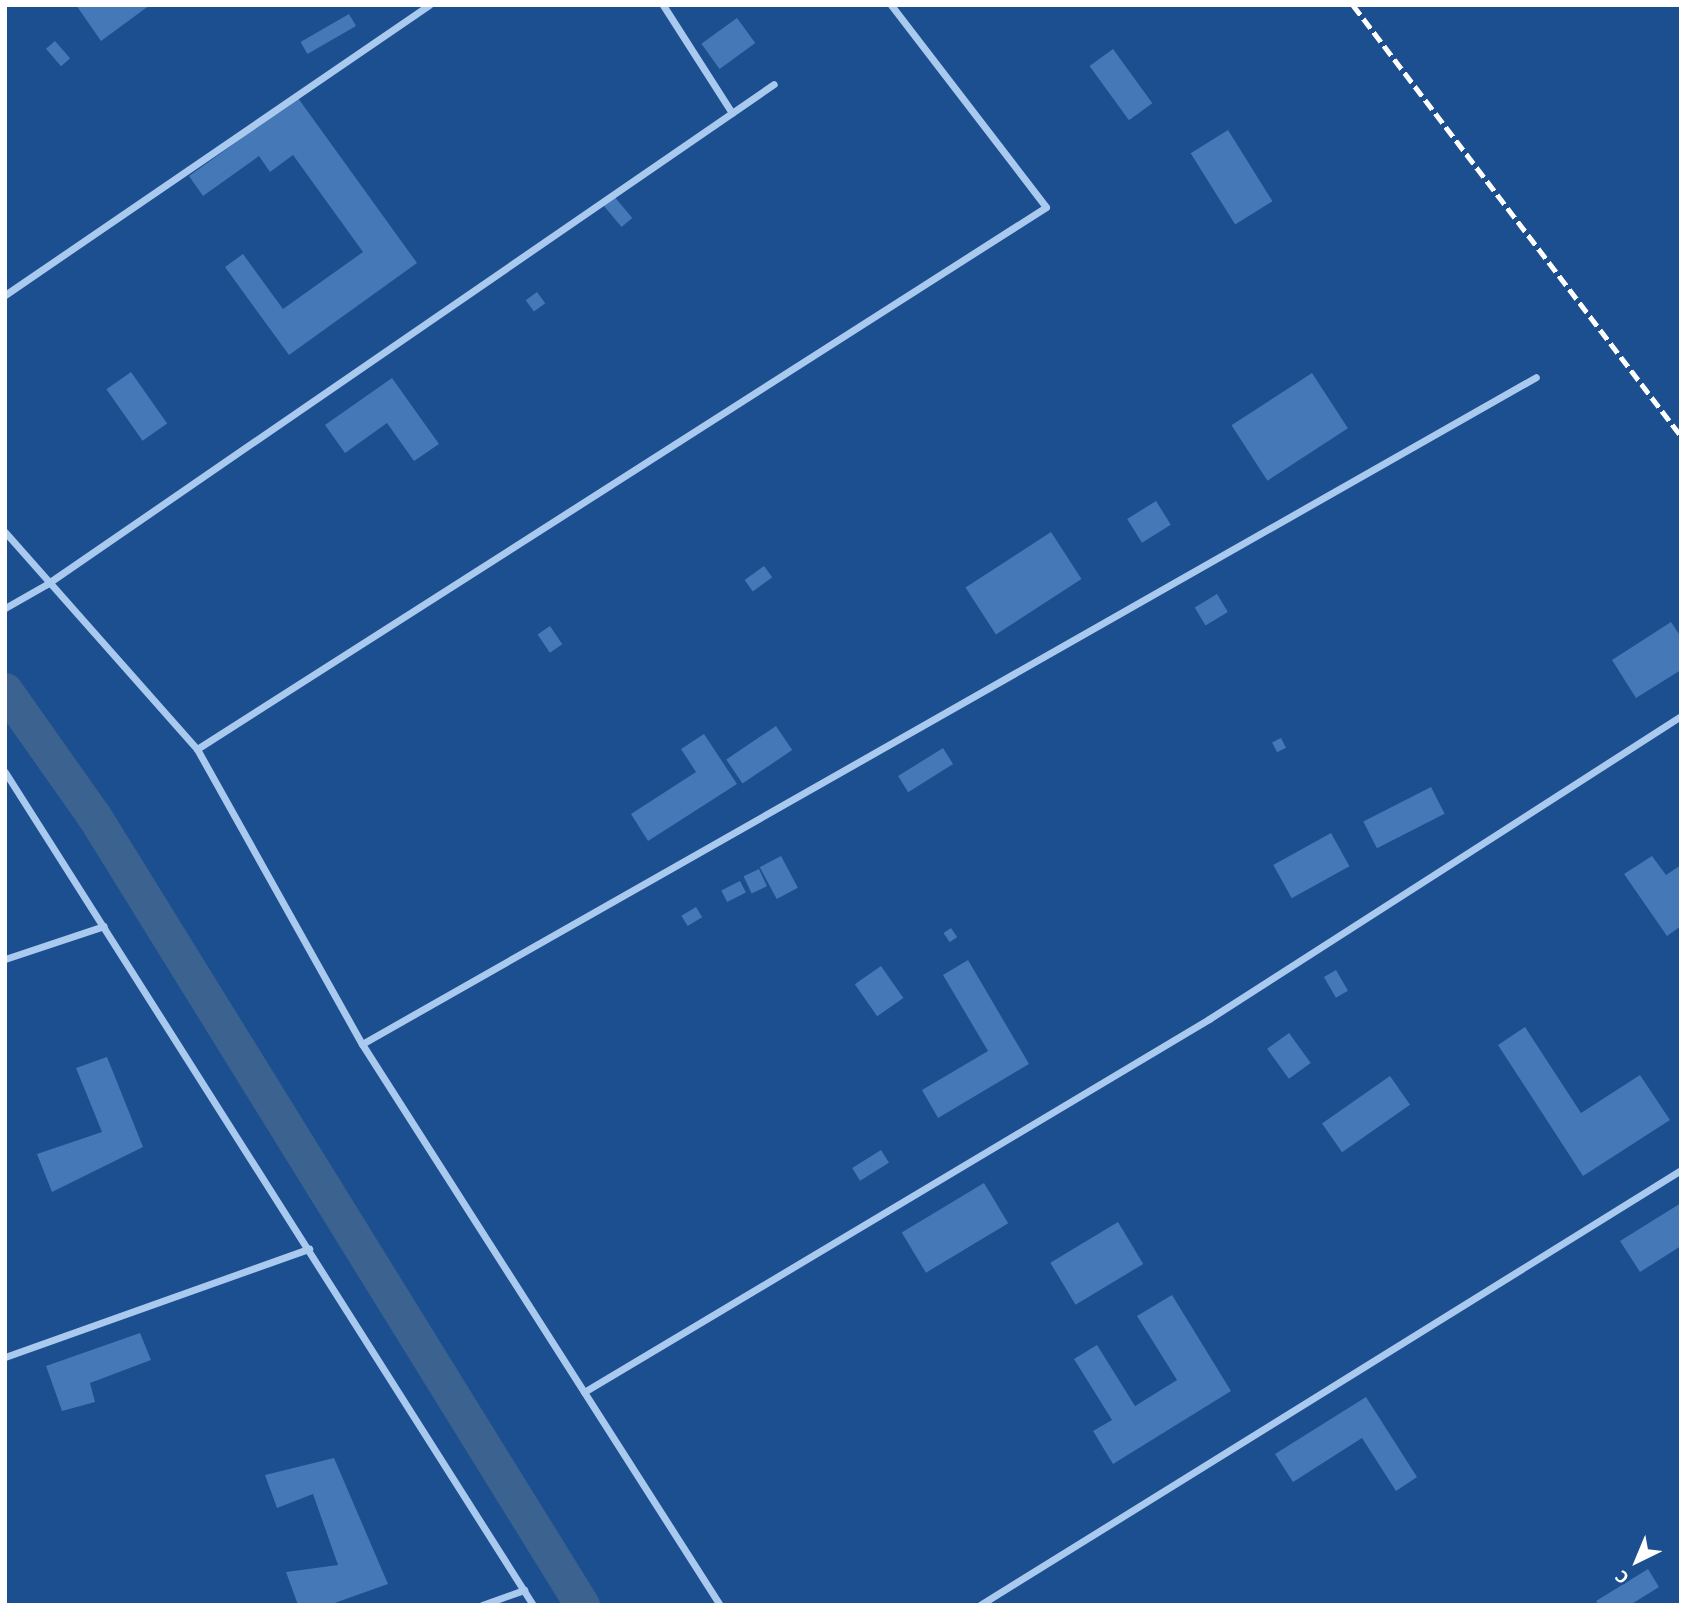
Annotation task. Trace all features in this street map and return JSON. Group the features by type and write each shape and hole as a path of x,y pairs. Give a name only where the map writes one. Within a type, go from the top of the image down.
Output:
{"street":[{"path":"5,296 429,5"},
{"path":"663,5 732,113"},
{"path":"197,749 1046,207 891,5"},
{"path":"5,608 47,584 774,84"},
{"path":"362,1044 1536,377"},
{"path":"5,532 47,584 197,749 362,1044 720,1605"},
{"path":"583,1392 1209,1019 1681,716"},
{"path":"5,772 533,1605"},
{"path":"5,958 104,926"},
{"path":"980,1605 1681,1170"},
{"path":"5,1357 309,1249"},
{"path":"482,1605 524,1590"}],"building":[{"path":"76,5 150,5 101,41"},
{"path":"349,14 356,26 308,54 301,42"},
{"path":"737,18 755,43 720,69 701,44"},
{"path":"55,41 70,58 61,66 46,49"},
{"path":"1113,49 1152,103 1129,120 1090,66"},
{"path":"298,98 417,263 289,355 225,267 243,254 283,309 363,252 293,155 270,172 259,156 203,196 189,176"},
{"path":"1228,130 1273,201 1235,225 1191,153"},
{"path":"613,195 632,218 622,227 602,204"},
{"path":"537,292 545,303 534,312 526,300"},
{"path":"131,372 167,424 143,441 106,389"},
{"path":"1312,373 1348,428 1267,481 1231,425"},
{"path":"392,378 439,444 414,461 387,423 345,453 325,425"},
{"path":"1156,501 1171,525 1142,543 1127,519"},
{"path":"1051,532 1081,579 996,635 965,588"},
{"path":"764,566 772,577 753,591 745,580"},
{"path":"1217,594 1228,612 1206,625 1195,607"},
{"path":"1671,622 1681,637 1681,670 1636,698 1612,660"},
{"path":"550,626 562,644 550,653 538,634"},
{"path":"776,726 792,750 742,784 726,760"},
{"path":"704,734 737,784 648,841 631,814 696,772 681,749"},
{"path":"1281,738 1286,748 1277,752 1272,743"},
{"path":"943,748 953,764 908,792 898,776"},
{"path":"1431,787 1445,814 1377,848 1363,822"},
{"path":"1331,833 1349,866 1292,898 1273,865"},
{"path":"781,856 798,888 777,899 760,867"},
{"path":"1652,856 1666,875 1681,865 1681,926 1667,936 1624,874"},
{"path":"759,869 767,886 752,893 744,876"},
{"path":"740,881 746,893 727,902 721,891"},
{"path":"696,907 702,917 688,926 681,916"},
{"path":"951,928 957,937 950,942 944,933"},
{"path":"968,960 1029,1064 938,1118 922,1090 988,1051 943,975"},
{"path":"881,966 903,998 877,1016 855,984"},
{"path":"1336,970 1348,991 1336,998 1324,977"},
{"path":"1525,1027 1581,1113 1640,1075 1670,1120 1583,1176 1498,1045"},
{"path":"1289,1033 1311,1063 1289,1079 1267,1049"},
{"path":"107,1057 143,1147 52,1192 37,1154 102,1132 76,1068"},
{"path":"1390,1076 1410,1105 1342,1152 1322,1124"},
{"path":"881,1150 889,1163 860,1181 852,1168"},
{"path":"984,1183 1008,1223 926,1273 902,1232"},
{"path":"1681,1203 1681,1246 1640,1272 1620,1241"},
{"path":"1118,1222 1143,1264 1076,1305 1050,1263"},
{"path":"1172,1295 1231,1391 1113,1464 1093,1431 1112,1420 1074,1359 1097,1345 1135,1406 1177,1380 1137,1316"},
{"path":"140,1333 151,1360 90,1383 95,1402 62,1411 46,1366"},
{"path":"1366,1397 1417,1477 1396,1491 1362,1438 1293,1482 1275,1454"},
{"path":"334,1458 388,1584 329,1605 298,1605 286,1572 338,1565 313,1494 277,1508 265,1475"},
{"path":"1648,1569 1659,1587 1630,1605 1599,1605 1596,1601"}],"waterway":[{"path":"5,690 94,816 582,1605"}],"railway":[{"path":"1353,5 1681,436"}]}
